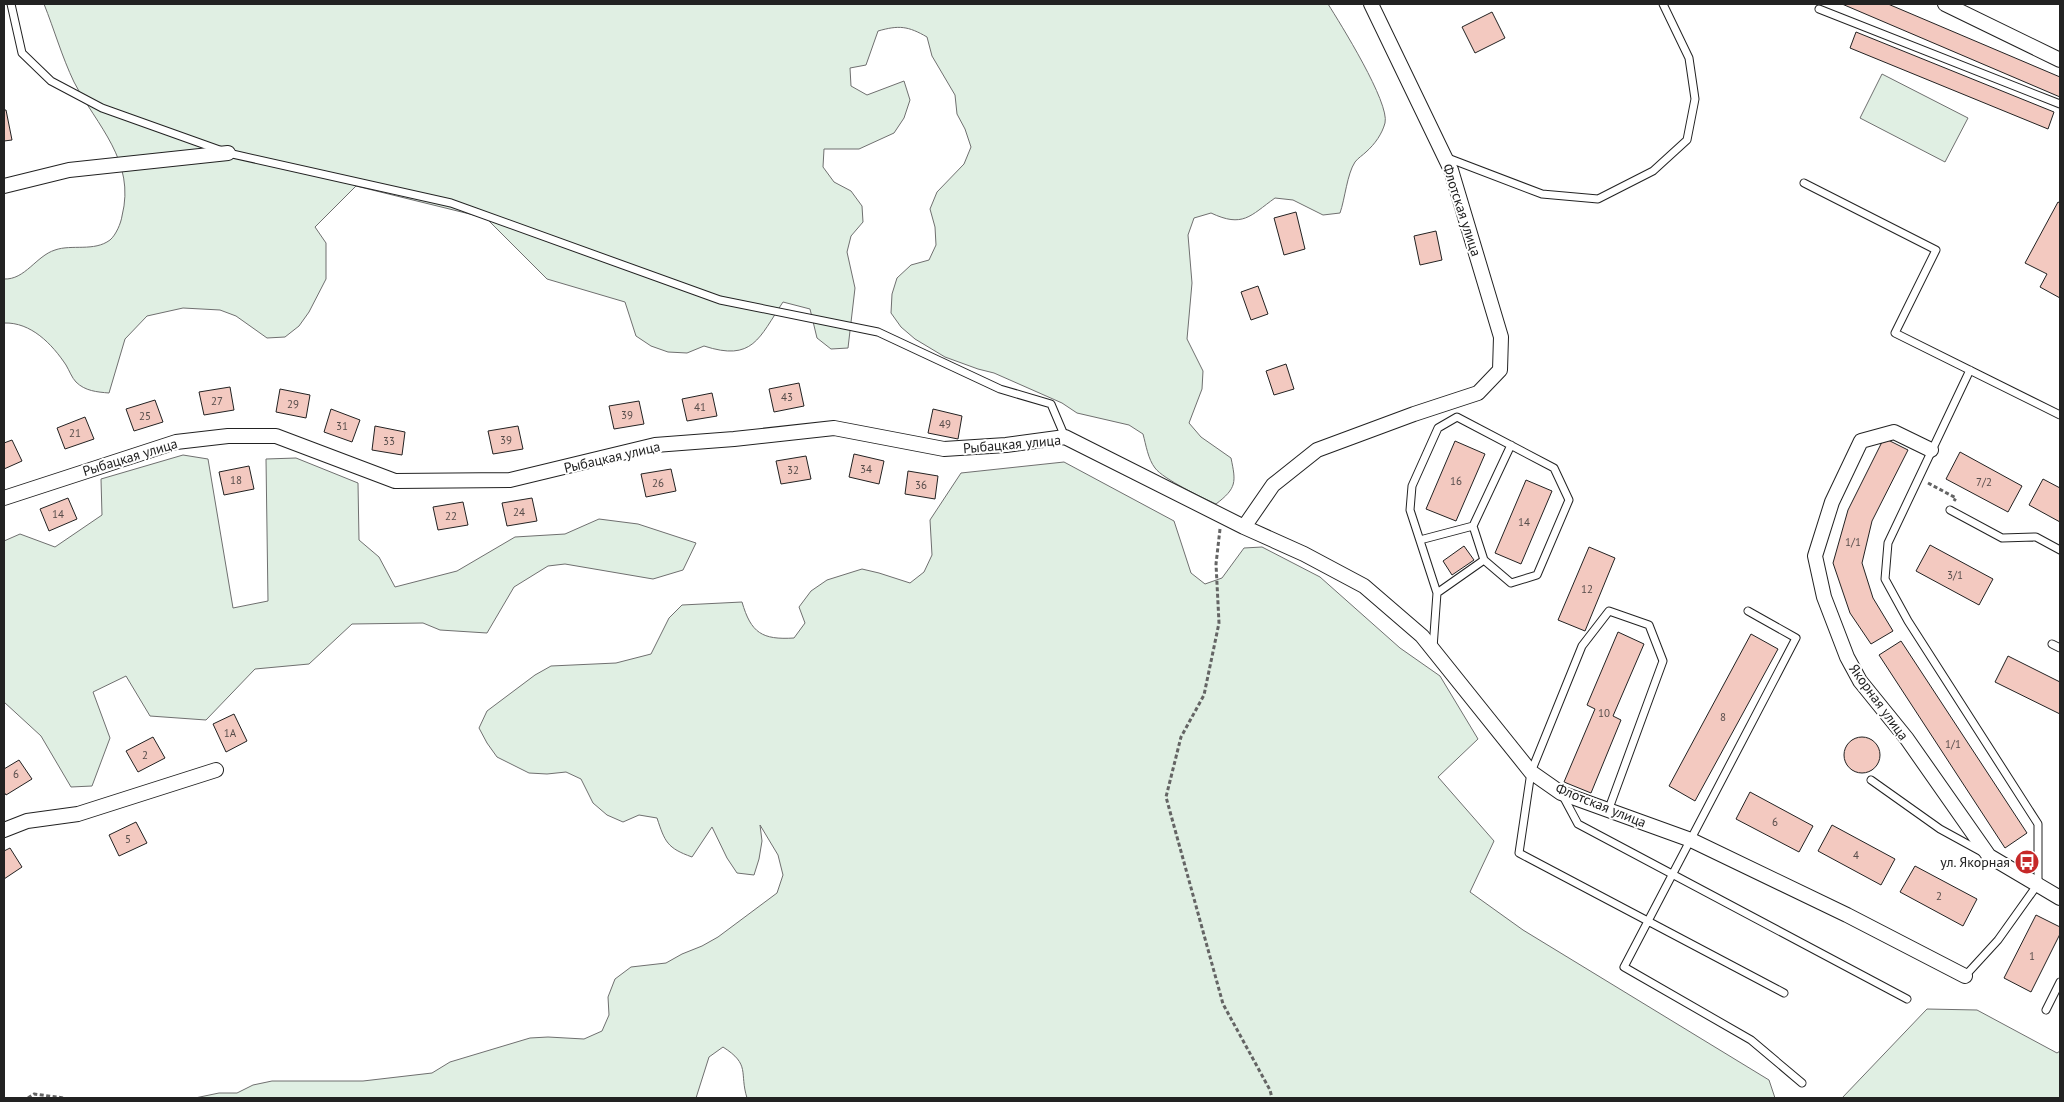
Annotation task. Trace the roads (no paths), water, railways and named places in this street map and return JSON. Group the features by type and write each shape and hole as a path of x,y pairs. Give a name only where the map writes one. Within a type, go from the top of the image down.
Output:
{"street":[{"name":"Флотская улица","path":"1371,4 1451,170 1502,337 1500,370 1478,393 1414,414 1317,450 1273,485 1244,527 1304,554 1364,586 1391,607 1433,648 1531,772 1561,793 1692,840 1848,915 1965,976"},
{"path":"1945,4 2060,60"},
{"path":"4,186 68,170 228,153"},
{"name":"Рыбацкая улица","path":"4,498 176,442 228,436 276,436 395,481 510,480 656,445 834,428 944,449 1006,445 1064,437 1244,527"},
{"name":"Якорная улица","path":"1932,450 1894,432 1861,441 1832,502 1815,556 1824,597 1847,657 1860,681 1907,740 1989,856 2060,898"},
{"path":"4,830 27,821 78,814 216,770"}],"lane":[{"path":"11,4 22,53 51,81 102,108 228,153 452,203 720,300 878,332 1000,389 1050,404 1064,437"},
{"path":"1445,157 1542,194 1598,199 1653,171 1687,140 1695,99 1689,58 1663,4"},
{"path":"1819,9 2060,104"},
{"path":"1804,183 1936,250 1895,333 2060,415"},
{"path":"1965,976 1998,940 2038,884 2038,824 1908,621 1885,579 1888,543 1970,370"},
{"path":"1433,648 1437,593 1410,510 1412,486 1438,428 1457,417 1511,445 1554,468 1569,500 1537,575 1510,583 1484,560 1473,526 1511,445"},
{"path":"1950,510 2002,538 2036,537 2060,550"},
{"path":"1420,540 1473,526"},
{"path":"1437,593 1484,560"},
{"path":"1608,810 1663,661 1649,625 1609,611 1582,646 1531,772 1519,853 1784,993"},
{"path":"1748,611 1796,638 1624,967 1751,1040 1802,1083"},
{"path":"2052,644 2060,648"},
{"path":"1872,780 1940,829 1989,856"},
{"path":"1561,793 1578,824 1907,999"},
{"path":"2046,1010 2060,982"}],"place":[{"name":"ул. Якорная","path":"2027,862"}]}
